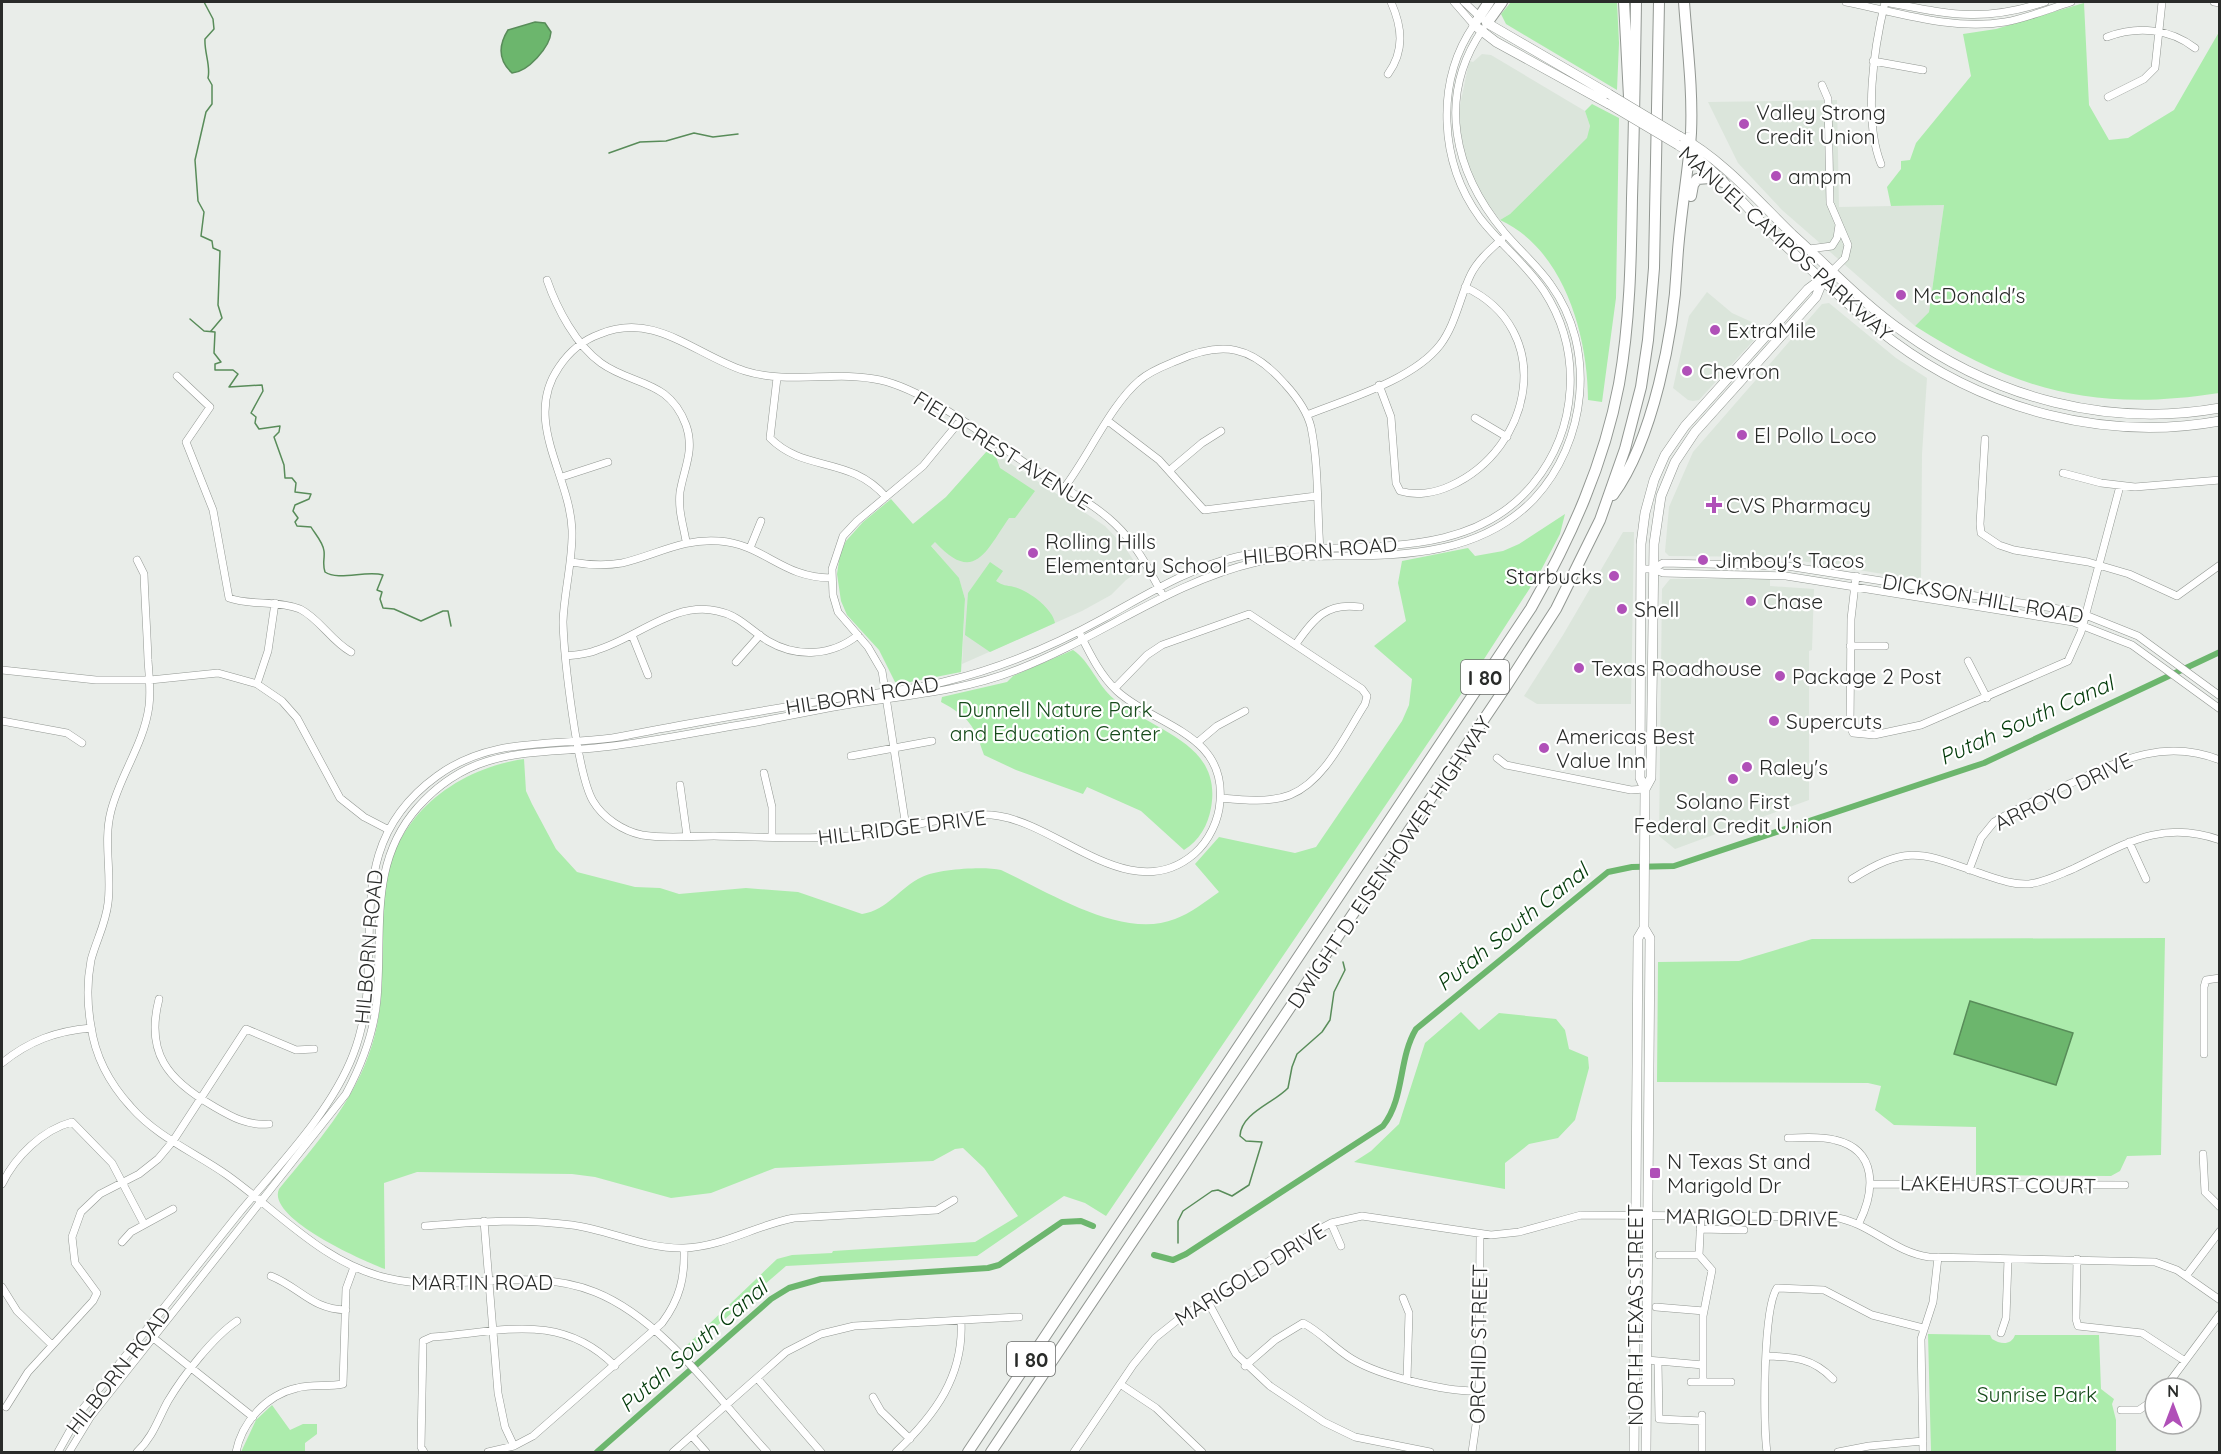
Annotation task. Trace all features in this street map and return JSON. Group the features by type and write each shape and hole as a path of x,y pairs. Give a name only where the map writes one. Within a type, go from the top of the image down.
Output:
{"highway":[{"path":"1481,24 1489,2"},
{"path":"1481,24 1502,2"},
{"path":"1624,2 1626,78 1634,127"},
{"name":"DWIGHT D. EISENHOWER HIGHWAY","path":"968,1452 1531,608 1555,566 1593,478 1619,385 1630,307 1636,2"},
{"name":"DWIGHT D. EISENHOWER HIGHWAY","path":"991,1452 1507,685 1560,600 1586,552 1606,505 1633,422 1648,340 1654,249 1659,2"},
{"path":"1606,505 1624,480 1658,386 1674,309 1690,146 1690,82 1683,2"},
{"path":"1678,276 1693,185 1702,178 1723,182"}],"main road":[{"name":"MANUEL CAMPOS PARKWAY","path":"1481,24 1722,167 1881,315 1959,368 2010,390 2053,403 2121,414 2167,414 2220,408"},
{"name":"MANUEL CAMPOS PARKWAY","path":"1690,146 1723,182 1823,280 1878,330 1914,356 1952,378 2006,402 2051,416 2120,426 2168,427 2220,421"},
{"name":"NORTH TEXAS STREET","path":"1634,1452 1638,938 1644,928 1645,867 1645,789 1640,778 1641,569 1642,533 1647,503 1660,466 1672,444 1808,289 1832,271"},
{"name":"NORTH TEXAS STREET","path":"1645,789 1651,778 1653,569 1656,515 1675,462 1695,432 1816,297 1823,280"},
{"name":"NORTH TEXAS STREET","path":"1644,928 1650,938 1646,1452"}],"street":[{"path":"1388,74 1398,59 1400,49 1398,22 1391,2"},
{"path":"1455,2 1481,24"},
{"path":"1464,2 1481,24"},
{"path":"1846,2 1884,4 1971,16 2004,14 2045,2"},
{"path":"1884,4 1956,24 1988,24 2022,18 2071,2"},
{"path":"2108,97 2151,74 2157,60 2162,2"},
{"path":"2214,2 2220,3"},
{"path":"1881,164 1875,148 1873,62 1884,4"},
{"name":"HILBORN ROAD","path":"258,1199 325,1106 345,1074 355,1051 367,1003 371,882 376,860 389,830 417,792 438,775 466,759 506,746 639,734 949,681 996,666 1078,631 1159,588 1223,560 1260,553 1420,552 1475,540 1506,523 1523,509 1558,467 1571,436 1580,399 1580,369 1576,342 1556,291 1506,235 1479,198 1464,165 1457,140 1458,86 1469,51 1481,24"},
{"name":"HILBORN ROAD","path":"69,1452 91,1416 150,1335 258,1199 333,1112 361,1064 377,1003 381,885 391,849 409,817 443,784 477,764 520,752 644,741 960,687 997,677 1048,656 1163,596 1205,577 1262,560 1435,540 1472,530 1502,514 1518,500 1550,460 1562,434 1570,398 1570,369 1567,344 1547,296 1481,219 1462,186 1448,129 1446,108 1451,76 1460,46 1481,24"},
{"path":"2107,36 2131,29 2159,32 2182,38 2195,48"},
{"path":"1873,62 1923,70"},
{"path":"1822,85 1828,99 1830,203 1846,237 1848,250 1845,258 1832,271"},
{"path":"1809,249 1832,246 1837,238 1839,225"},
{"path":"1307,415 1379,385 1422,363 1440,345 1472,271 1506,235"},
{"path":"547,280 563,315 594,358 611,369 652,385 675,406 686,424 691,453 679,504 686,541"},
{"path":"1379,385 1391,417 1396,483 1400,491 1425,493 1461,481 1487,463 1507,437 1514,423 1523,389 1521,351 1509,322 1494,304 1466,287"},
{"name":"FIELDCREST AVENUE","path":"578,740 566,656 564,601 571,562 572,529 562,477 547,438 545,404 558,368 582,343 609,330 628,327 658,330 744,370 777,378 843,376 883,381 925,398 1114,523 1143,559 1163,596"},
{"path":"1064,488 1129,390 1141,378 1182,358 1224,348 1254,355 1270,366 1293,393 1307,415 1314,451 1320,552"},
{"path":"177,376 210,407 186,441 213,510 229,598 275,603 305,612 338,645 351,652"},
{"path":"777,378 770,438 801,458 857,473 870,481 886,496"},
{"path":"1475,418 1507,437"},
{"path":"906,827 882,671 875,656 838,612 831,578 835,553 843,536 923,466 960,421"},
{"path":"1108,421 1145,447 1170,470 1204,510 1316,496"},
{"path":"1170,470 1202,443 1221,431"},
{"path":"1985,439 1981,533 1999,545 2014,550 2100,566 2146,580 2176,596 2220,565"},
{"path":"562,477 609,462"},
{"path":"2063,473 2120,486 2154,487 2220,480"},
{"path":"1856,576 1850,646 1850,726 1852,733 1874,735 1906,730 1987,698 2068,661 2077,646 2120,486"},
{"path":"750,548 761,521"},
{"path":"571,562 620,563 686,541 722,541 750,548 798,574 831,578"},
{"name":"MARTIN ROAD","path":"137,560 144,574 150,680 147,719 116,795 108,827 108,905 88,978 91,1028 99,1058 118,1093 132,1110 173,1141 219,1170 321,1249 354,1268 387,1278 422,1284 536,1278 577,1286 615,1300 656,1330 767,1452"},
{"name":"DICKSON HILL ROAD","path":"1653,569 1663,563 1753,563 1856,576 2086,614 2138,636 2220,696"},
{"name":"DICKSON HILL ROAD","path":"1641,569 1653,569 1663,573 1785,576 2083,625 2132,645 2220,709"},
{"path":"256,684 268,651 275,603"},
{"path":"1296,644 1317,618 1329,609 1342,604 1360,607"},
{"path":"566,656 596,651 675,614 703,609 736,617 780,647 807,653 825,652 843,645 858,635"},
{"path":"1114,688 1147,656 1162,645 1249,614 1362,689 1367,696 1365,704 1317,777 1288,796 1270,800 1221,798"},
{"name":"HILLRIDGE DRIVE","path":"578,740 586,786 593,801 614,822 643,835 839,837 982,814 1022,822 1114,866 1134,871 1152,872 1170,867 1197,851 1217,819 1221,798 1218,776 1212,760 1198,742 1126,698 1114,688 1100,670 1078,631"},
{"path":"632,635 648,675"},
{"path":"736,662 760,635"},
{"path":"1850,646 1885,646"},
{"path":"1968,661 1987,698"},
{"path":"2,670 96,680 150,680 218,674 256,684 282,701 297,718 340,798 364,818 389,830"},
{"path":"1198,742 1217,726 1245,711"},
{"path":"2,721 67,733 82,743"},
{"path":"850,756 895,750 932,741"},
{"name":"ARROYO DRIVE","path":"1969,870 1981,838 1994,822 2123,759 2166,750 2194,752 2220,760"},
{"path":"1497,758 1518,767 1631,790 1645,789"},
{"path":"764,773 772,807 772,837"},
{"path":"680,785 687,836"},
{"path":"1852,879 1876,863 1899,855 1923,855 2015,884 2040,882 2154,833 2178,831 2203,834 2220,840"},
{"path":"2129,842 2146,879"},
{"path":"2204,1054 2204,987 2206,980 2220,978"},
{"path":"159,999 153,1028 159,1055 167,1071 180,1084 200,1098 253,1125 269,1124"},
{"path":"2,1063 35,1041 51,1034 91,1028"},
{"path":"6,1407 28,1372 93,1301 97,1293 75,1263 72,1237 75,1224 89,1202 123,1183 158,1159 173,1141 246,1029 296,1050 314,1049"},
{"path":"2,1184 4,1171 31,1145 63,1124 72,1122 103,1151 144,1224"},
{"path":"1788,1138 1825,1138 1850,1146 1866,1164 1871,1184 1869,1201 1859,1223"},
{"path":"2203,1154 2205,1192 2220,1207"},
{"name":"LAKEHURST COURT","path":"1871,1184 2125,1185"},
{"path":"425,1226 506,1219 572,1225 641,1244 684,1248 734,1238 783,1219 937,1210 954,1200"},
{"path":"122,1242 131,1232 173,1209"},
{"name":"MARIGOLD DRIVE","path":"1074,1452 1120,1384 1155,1338 1207,1300 1331,1223 1347,1218 1378,1216 1480,1235 1519,1232 1581,1215 1833,1217 1859,1223 1908,1252 1938,1257 2143,1260 2168,1265 2220,1300"},
{"path":"1701,1215 1699,1255 1712,1270 1704,1311 1703,1382"},
{"path":"483,1221 498,1393 505,1427 514,1446"},
{"path":"1331,1223 1341,1246"},
{"path":"1700,1229 1744,1230"},
{"path":"2186,1276 2220,1231"},
{"name":"ORCHID STREET","path":"1472,1452 1478,1422 1480,1235"},
{"path":"488,1452 514,1446 533,1436 656,1330 677,1301 683,1280 684,1248"},
{"path":"1659,1255 1699,1255"},
{"path":"1923,1452 1920,1354 1923,1328 1933,1302 1938,1257"},
{"path":"2001,1333 2007,1318 2008,1258"},
{"path":"2077,1259 2076,1319 2078,1326 2142,1333 2185,1361"},
{"path":"236,1452 242,1433 252,1417 271,1399 285,1392 310,1386 343,1384 346,1290 354,1268"},
{"path":"271,1276 284,1281 310,1302 324,1308 346,1310"},
{"path":"2,1287 17,1311 52,1345"},
{"path":"1767,1452 1768,1311 1777,1288 1824,1290 1872,1315 1923,1328"},
{"path":"1403,1298 1409,1313 1407,1379"},
{"path":"1207,1300 1236,1354 1245,1366 1270,1386 1339,1430 1372,1442 1430,1452"},
{"path":"1656,1307 1704,1311"},
{"path":"2174,1376 2220,1314"},
{"path":"673,1452 786,1352 828,1332 854,1326 1019,1317"},
{"path":"137,1452 156,1429 168,1401 224,1329 237,1321"},
{"path":"896,1452 910,1439 950,1384 962,1351 961,1321"},
{"path":"1245,1366 1275,1340 1303,1323 1354,1360 1372,1369 1407,1379 1478,1391"},
{"path":"424,1452 421,1447 423,1341 432,1337 532,1328 571,1335 590,1344 615,1366"},
{"path":"150,1335 252,1417"},
{"name":"HILBORN ROAD","path":"58,1452 81,1412 150,1335"},
{"path":"1767,1356 1802,1358 1821,1367 1833,1378"},
{"path":"1647,1360 1703,1365"},
{"path":"1658,1362 1659,1419 1702,1418 1702,1452"},
{"path":"757,1378 821,1452"},
{"path":"1691,1382 1731,1382"},
{"path":"1120,1384 1156,1408 1202,1452"},
{"path":"873,1397 881,1411 910,1439"},
{"path":"2121,1410 2139,1410 2143,1407"},
{"path":"692,1436 706,1452"},
{"path":"1838,1452 1869,1446 1923,1441"}],"shaded area":[{"path":"535,22 545,23 551,32 547,45 531,64 512,73 504,63 501,53 505,36 508,30"},
{"path":"1482,54 1491,55 1585,111 1590,126 1588,138 1510,214 1500,220 1482,196 1466,161 1459,124 1460,105 1468,67 1470,61 1473,62"},
{"path":"1837,100 1839,207 1944,205 1929,312 1915,326 1782,210 1738,163 1708,102"},
{"path":"1707,292 1732,313 1765,328 1699,400 1693,401 1688,400 1673,388 1689,316"},
{"path":"1829,303 1896,358 1927,378 1922,454 1921,580 1777,557 1669,556 1665,552 1669,507 1693,452 1822,304"},
{"name":"Rolling Hills Elementary School","path":"989,449 1105,526 1124,546 1140,570 1111,595 1082,611 962,664 965,599 959,579 913,524 946,497"},
{"path":"1623,532 1634,532 1631,704 1537,704 1524,696 1563,635"},
{"path":"1770,578 1770,586 1814,589 1812,650 1809,651 1809,800 1675,849 1659,836 1662,589 1670,579"},
{"path":"1970,1001 2073,1033 2056,1085 1954,1054"}],"green space":[{"path":"1511,2 1617,2 1619,43 1617,90 1506,24 1501,14"},
{"path":"2084,3 2089,105 2109,140 2128,138 2174,110 2219,32 2219,393 2135,400 2096,398 2060,391 2024,381 1989,367 1915,326 1929,312 1944,205 1891,206 1887,187 1901,169 1901,161 1910,160 1916,143 1971,76 1963,34 1996,29"},
{"path":"1592,104 1619,118 1616,298 1602,402 1588,400 1587,375 1577,323 1556,273 1541,251 1522,233 1500,220 1510,214 1587,138 1590,126 1585,111"},
{"path":"987,451 996,457 1000,468 1035,491 1015,518 1009,518 978,559 969,562 960,561 935,542 931,546 959,578 965,599 961,672 900,684 895,682 879,650 847,615 841,601 837,574 840,554 846,541 863,522 891,499 913,524 946,497"},
{"path":"1565,514 1560,534 1539,574 1466,687 1106,1216 1085,1203 1064,1196 977,1256 786,1266 688,1351 685,1347 777,1259 792,1255 832,1253 833,1251 975,1242 1018,1216 984,1168 963,1148 955,1149 933,1161 775,1168 711,1193 671,1198 595,1177 572,1174 417,1172 384,1183 385,1269 319,1237 287,1213 279,1200 279,1189 333,1121 356,1085 372,1045 380,1009 383,901 387,873 397,847 410,824 428,804 448,788 471,775 497,765 524,759 526,791 556,849 577,872 635,887 660,888 679,894 746,888 798,892 862,914 879,908 914,881 929,874 984,868 1001,870 1063,901 1109,919 1154,924 1175,919 1219,892 1195,864 1219,837 1295,853 1316,847 1402,721 1409,705 1412,679 1374,646 1406,621 1398,583 1402,561 1468,548 1475,556 1503,551 1519,544"},
{"path":"990,562 1003,571 996,581 1033,596 1050,612 1055,623 990,652 965,635 968,593"},
{"name":"Dunnell Nature Park and Education Center","path":"1073,650 1084,660 1114,699 1181,741 1196,753 1206,768 1212,786 1210,814 1198,837 1184,850 1141,811 1087,787 1083,794 1016,770 984,755 969,723 958,712 941,702 942,697 1007,682 1013,676"},
{"path":"2165,938 2161,1155 2127,1156 2120,1171 2111,1176 1976,1175 1976,1127 1894,1125 1875,1110 1881,1086 1868,1083 1657,1082 1658,962 1739,961 1812,939"},
{"path":"1461,1012 1479,1030 1499,1013 1556,1019 1565,1030 1569,1049 1588,1057 1589,1068 1575,1120 1558,1138 1529,1144 1505,1163 1505,1189 1354,1162 1371,1151 1399,1124 1425,1043"},
{"name":"Sunrise Park","path":"1928,1334 1990,1335 1995,1341 2002,1343 2011,1341 2015,1335 2099,1335 2101,1389 2114,1399 2112,1404 2116,1420 2116,1452 1931,1452"},
{"path":"272,1405 290,1430 303,1424 317,1424 317,1434 305,1443 305,1452 241,1452 256,1420"}],"waterway":[{"path":"204,2 213,19 214,29 205,39 208,78 212,85 212,104 206,112 195,160 198,201 204,212 201,236 212,241 213,248 220,251 218,305 222,318 211,331"},
{"path":"609,153 640,142 666,141 694,133 713,137 738,134"},
{"path":"190,319 204,331 215,332 214,353 221,362 215,364 215,370 233,370 238,374 229,387 262,385 263,391 251,413 256,417 255,423 259,429 280,426 279,432 274,437 284,465 285,478 292,478 296,483 295,492 311,494 309,499 295,505 293,511 298,518 295,522 297,526 311,527 321,541 325,572 337,576 383,575 377,590 382,592 380,599 383,608 394,609 421,621 448,611 451,626"},
{"name":"Putah South Canal","path":"1154,1255 1173,1260 1186,1254 1383,1126 1395,1103 1406,1053 1416,1029 1608,872 1632,867 1674,866 1984,763 2220,652"},
{"path":"1178,1243 1178,1221 1183,1211 1212,1191 1218,1190 1232,1196 1249,1185 1262,1142 1246,1141 1240,1136 1242,1128 1252,1115 1288,1088 1297,1054 1322,1032 1330,1020 1334,992 1345,970 1343,962"},
{"name":"Putah South Canal","path":"597,1452 771,1299 789,1288 821,1279 988,1268 999,1265 1062,1222 1081,1221 1093,1226"}],"place":[{"name":"Valley Strong Credit Union","path":"1744,124"},
{"name":"ampm","path":"1776,176"},
{"name":"McDonald's","path":"1901,295"},
{"name":"ExtraMile","path":"1715,330"},
{"name":"Chevron","path":"1687,371"},
{"name":"El Pollo Loco","path":"1742,435"},
{"name":"CVS Pharmacy","path":"1714,505"},
{"name":"Rolling Hills Elementary School","path":"1033,553"},
{"name":"Jimboy's Tacos","path":"1703,560"},
{"name":"Starbucks","path":"1614,576"},
{"name":"Chase","path":"1751,601"},
{"name":"Shell","path":"1622,609"},
{"name":"Texas Roadhouse","path":"1579,668"},
{"name":"Package 2 Post","path":"1780,676"},
{"name":"Supercuts","path":"1774,721"},
{"name":"Americas Best Value Inn","path":"1544,748"},
{"name":"Raley's","path":"1747,767"},
{"name":"Solano First Federal Credit Union","path":"1733,779"},
{"name":"N Texas St and Marigold Dr","path":"1655,1173"}]}
